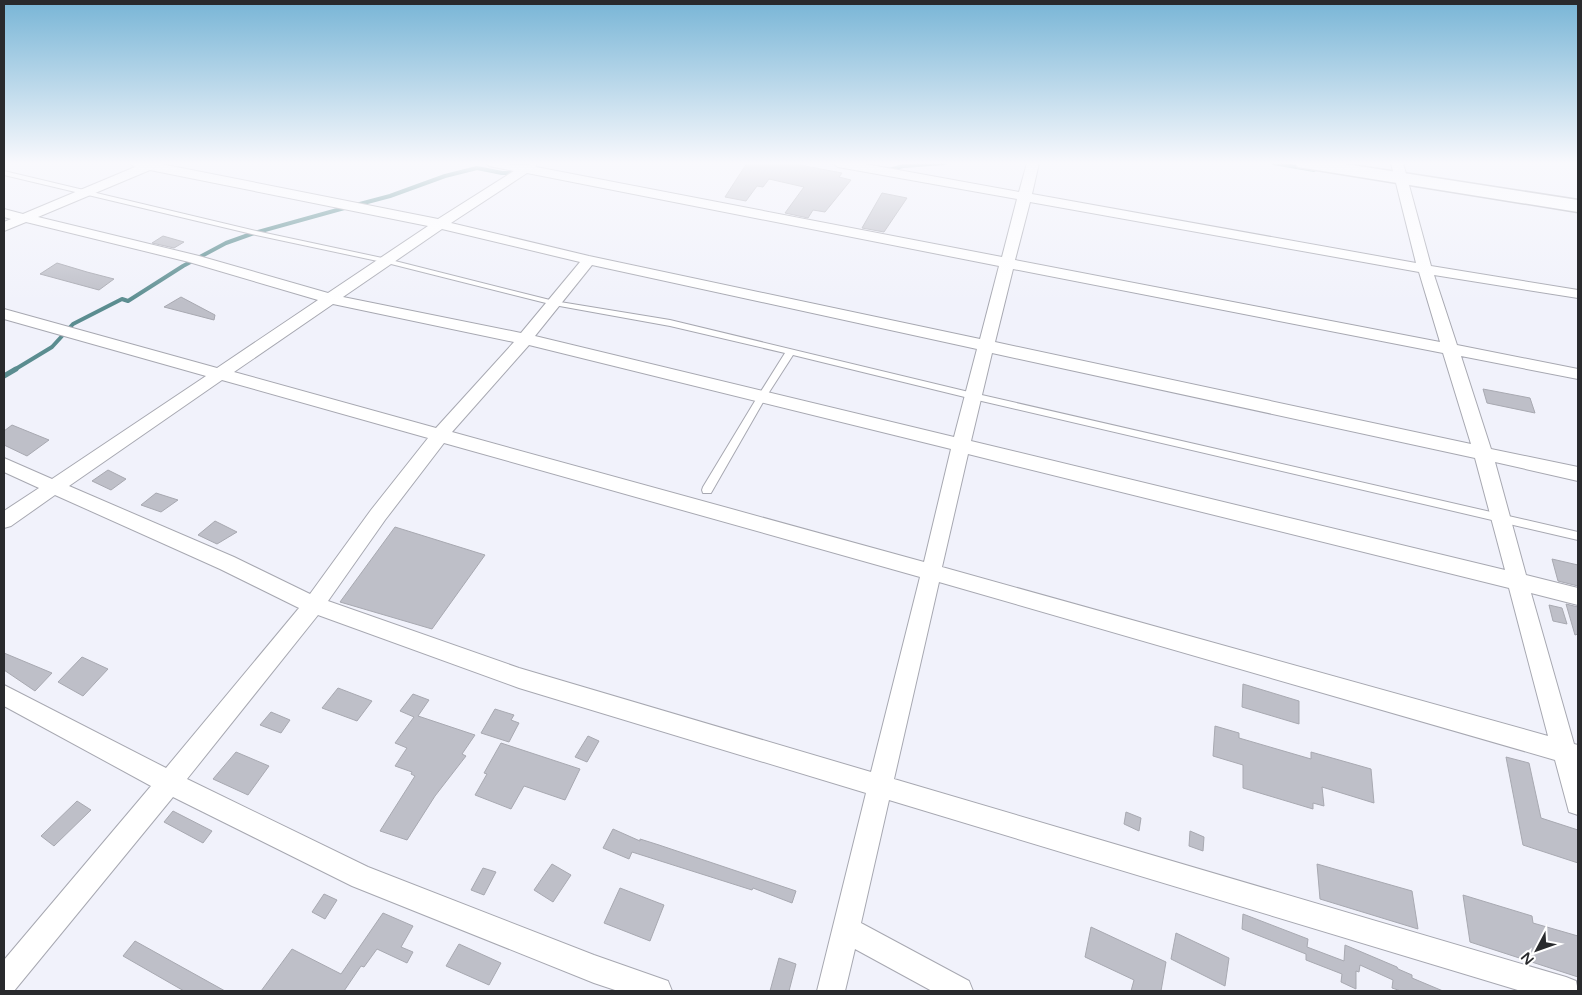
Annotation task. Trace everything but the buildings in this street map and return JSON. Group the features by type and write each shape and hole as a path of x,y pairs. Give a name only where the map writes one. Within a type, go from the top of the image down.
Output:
{"street":[{"path":"4,228 44,209"},
{"path":"369,209 440,224 589,260 1578,474"},
{"path":"4,521 463,209"},
{"path":"741,209 1007,264 1578,374"},
{"path":"831,991 1020,209"},
{"path":"1091,209 1425,270 1578,294"},
{"path":"1409,209 1425,270 1483,453 1518,582 1571,755 1578,803"},
{"path":"4,213 194,259 331,299 525,339 1578,596"},
{"path":"4,981 314,605 378,515 440,435 525,339 589,260"},
{"path":"4,314 932,572 1571,755"},
{"path":"4,465 227,563 314,605 519,678 1566,991"},
{"path":"4,695 169,783 361,877 594,969 658,991"},
{"path":"847,930 959,991"}],"lane":[{"path":"157,209 386,261 554,303 670,323 1501,520 1578,536"},
{"path":"707,490 762,396 791,352"}],"waterway":[{"path":"14,370 52,347 73,324 122,299 128,301 183,266 226,243 254,233 339,209"},
{"path":"4,376 16,369"}]}
